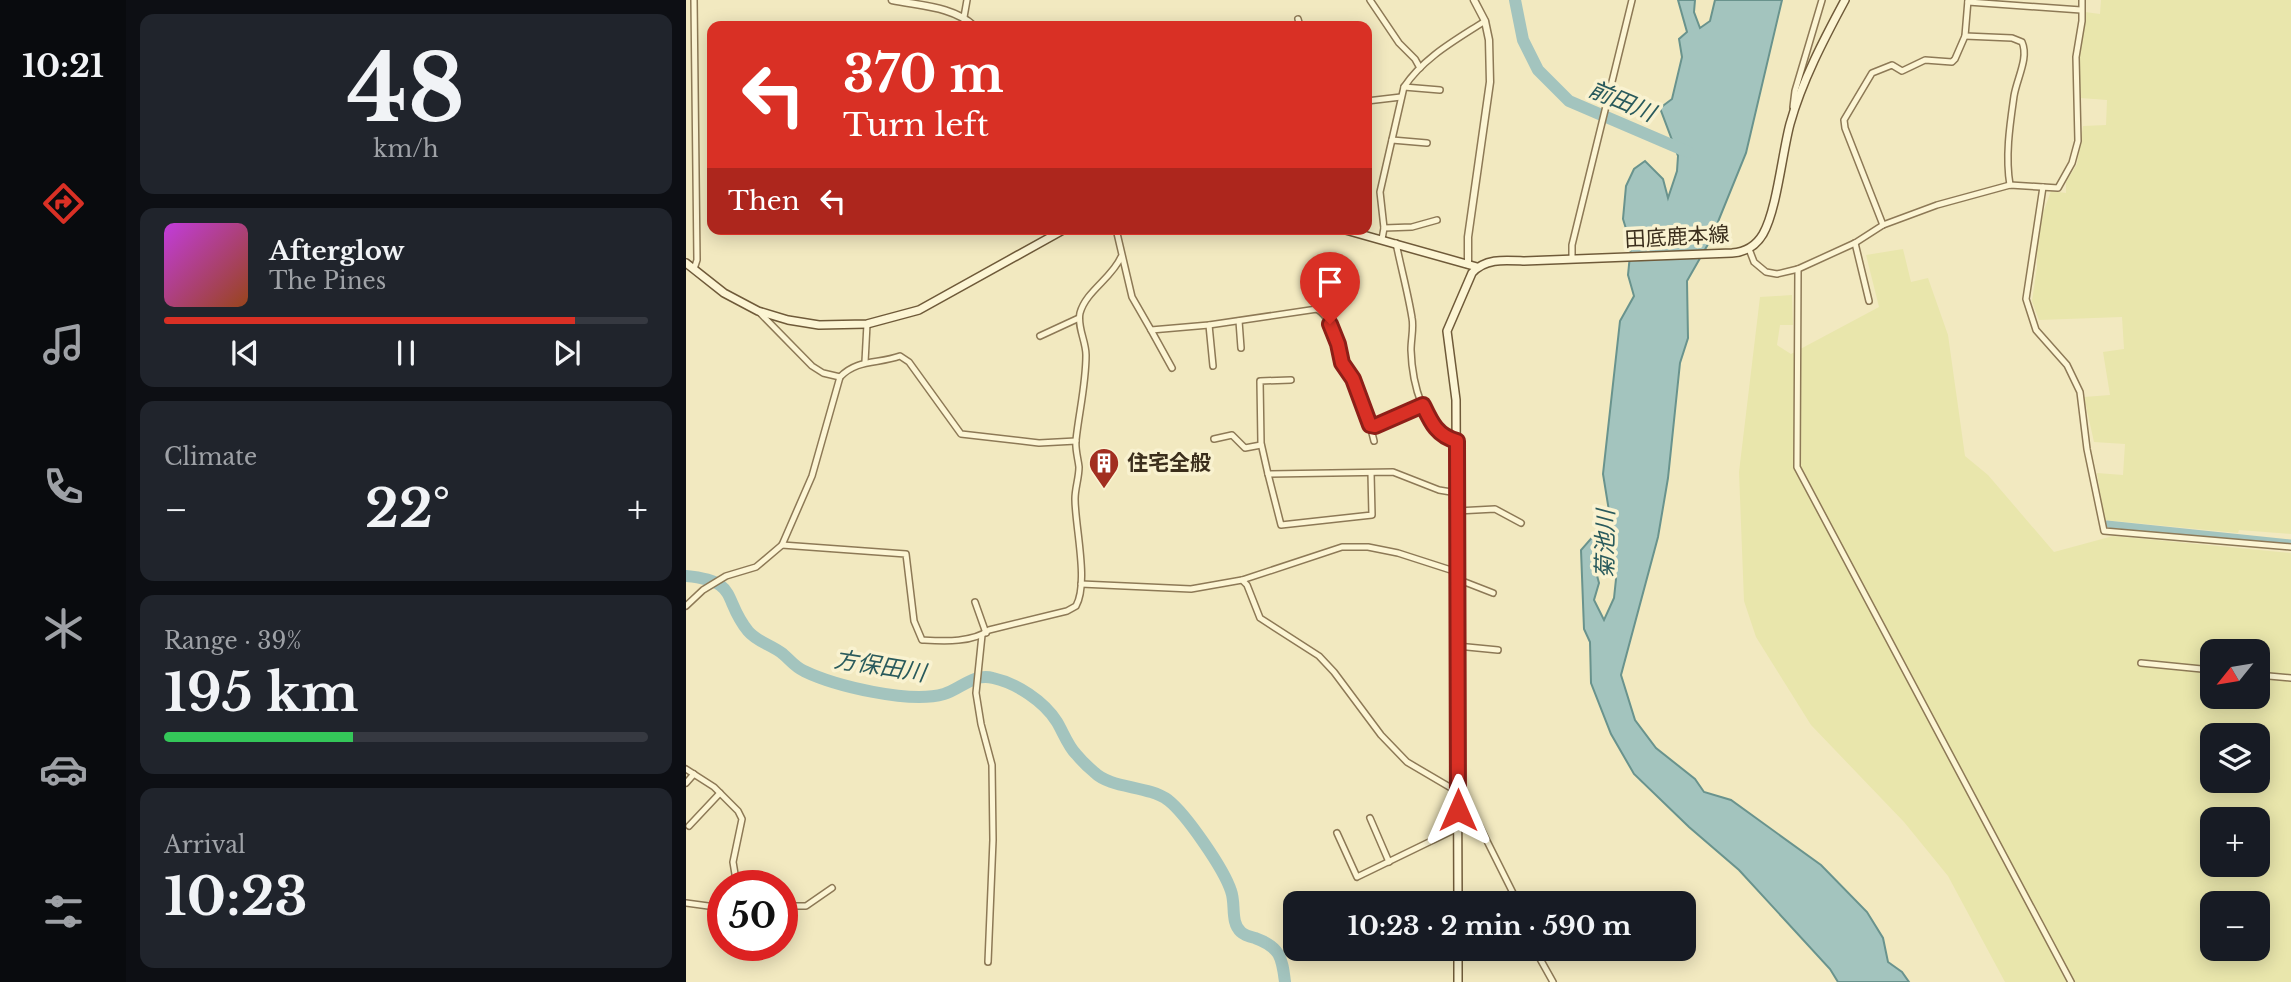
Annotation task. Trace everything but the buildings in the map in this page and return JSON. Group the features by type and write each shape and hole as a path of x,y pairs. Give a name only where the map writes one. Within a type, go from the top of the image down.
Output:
{"main road":[{"name":"田底鹿本線","path":"1477,267 1495,260 1572,260 1732,253 1749,249 1758,242 1768,223 1791,120 1826,36 1845,0"},
{"path":"686,263 724,293 758,311 819,325 867,324 919,310 1054,235"},
{"path":"1366,235 1477,267 1465,285 1447,331 1456,400 1457,441 1458,891"},
{"path":"1458,961 1458,982"}],"street":[{"path":"694,0 697,260 694,269"},
{"path":"892,0 951,12 968,21"},
{"path":"964,17 967,0"},
{"path":"1370,0 1398,43 1416,59 1420,68"},
{"path":"1468,263 1468,237 1490,82 1489,40 1485,21 1475,0"},
{"path":"1572,260 1572,245 1632,0"},
{"path":"1791,120 1796,91 1822,0"},
{"path":"1749,249 1754,262 1766,272 1777,274 1798,269 1855,243 1883,225 1937,205 2010,185 2058,188 2072,163 2078,141 2076,57 2082,21 2081,0"},
{"path":"1883,225 1844,120 1872,73 1892,65 1902,71 1926,60 1952,62 1965,36 1968,1 2081,10"},
{"path":"1382,239 1384,228 1380,192 1405,87 1420,68 1453,40 1485,21"},
{"path":"1965,36 2012,38 2022,42 2026,50 2015,93 2008,157 2010,185"},
{"path":"1405,87 1440,90"},
{"path":"1372,100 1401,97"},
{"path":"1392,140 1427,143"},
{"path":"2043,187 2026,299 2036,330 2067,365 2080,392 2087,449 2104,531 2291,547"},
{"path":"1384,228 1412,227 1437,220"},
{"path":"1117,235 1132,297 1172,368"},
{"path":"1396,243 1413,321 1413,368 1423,405 1432,425 1441,435 1457,441"},
{"path":"1855,243 1869,301"},
{"path":"782,545 906,554 914,621 922,640 961,639 1073,608 1079,600 1081,583 1075,499 1079,470 1076,441 1083,401 1086,359 1086,344 1079,318 1083,303 1116,268 1121,257"},
{"path":"1798,269 1797,467 2071,982"},
{"path":"1151,330 1209,325 1317,309 1324,314 1338,344 1342,363 1353,379 1374,441"},
{"path":"758,311 812,366 823,373 840,377"},
{"path":"1040,336 1079,318"},
{"path":"1239,321 1241,348"},
{"path":"865,362 867,324"},
{"path":"1209,325 1213,366"},
{"path":"686,606 703,590 726,576 756,567 782,545 812,476 840,377 849,368 865,362 900,356 909,362 961,434 1039,443 1076,441"},
{"path":"1291,380 1260,381 1261,445 1281,525 1372,514 1371,473"},
{"path":"1370,425 1375,426 1423,405"},
{"path":"1214,439 1232,435 1245,448 1261,445"},
{"path":"1268,474 1393,472 1439,490 1457,493"},
{"path":"1457,512 1495,509 1521,523"},
{"path":"1081,583 1192,589 1242,580 1342,547 1368,547 1398,553 1457,575 1493,593"},
{"path":"1242,580 1247,585 1260,618 1318,656 1381,735 1407,762 1458,792 1480,827 1512,891"},
{"path":"975,602 984,634 976,694 992,765 993,840 988,962"},
{"path":"1457,646 1498,650"},
{"path":"2141,663 2200,669"},
{"path":"2270,675 2291,678"},
{"path":"686,769 720,793 738,811 742,819 733,862 734,870"},
{"path":"686,783 694,774"},
{"path":"689,827 720,793"},
{"path":"1370,818 1389,862"},
{"path":"1337,833 1357,877 1458,828"},
{"path":"798,906 806,906 832,888"},
{"path":"686,903 707,906"},
{"path":"1541,961 1553,982"}],"shaded area":[{"path":"2101,0 2291,0 2291,534 2239,530 2238,533 2104,520 2097,473 2123,475 2125,444 2094,442 2084,397 2110,395 2103,352 2124,349 2122,317 2039,320 2032,301 2043,213 2051,191 2066,193 2066,182 2077,164 2083,126 2106,125 2107,100 2080,98 2079,62 2085,12 2100,14"},
{"path":"1903,249 1911,282 1928,278 1948,335 1965,456 1988,475 2054,552 2113,536 2291,553 2291,982 2005,982 1948,876 1904,822 1811,725 1756,637 1744,601 1739,472 1760,297 1792,295 1793,325 1780,325 1777,345 1791,354 1879,307 1866,255"}],"water":[{"path":"1678,0 1695,0 1694,12 1700,28 1710,21 1715,0 1782,0 1746,153 1711,239 1687,281 1688,338 1680,363 1668,478 1658,537 1621,675 1635,720 1656,748 1695,779 1704,792 1731,800 1821,865 1867,912 1883,938 1888,962 1902,972 1909,982 1838,982 1830,969 1739,870 1634,774 1611,734 1591,683 1590,642 1584,629 1581,550 1610,517 1603,474 1620,321 1634,296 1628,275 1631,245 1623,219 1626,186 1634,169 1645,161 1663,179 1668,198 1677,171 1678,156 1660,108 1672,99 1682,57 1679,39 1687,32","holes":["1613,526 1609,551 1616,579 1614,598 1604,620 1594,600 1599,583 1593,549"]}],"waterway":[{"name":"前田川","path":"1515,0 1523,40 1538,70 1569,101 1688,152"},
{"path":"2107,524 2291,543"},
{"name":"方保田川","path":"686,576 703,578 722,587 728,593 740,620 752,635 779,651 801,669 818,677 853,688 912,697 944,694 986,677 1011,684 1029,694 1051,714 1073,751 1094,772 1110,781 1159,795 1176,807 1221,869 1232,896 1238,928 1244,934 1275,949 1281,959 1285,982"}],"place":[{"name":"住宅全般","path":"1104,490"}],"route":[{"path":"1330,324 1342,363 1353,379 1370,425 1375,426 1423,405 1432,425 1441,435 1457,441 1458,810"}],"water label":[{"name":"菊池川","path":"1605,544"}]}
